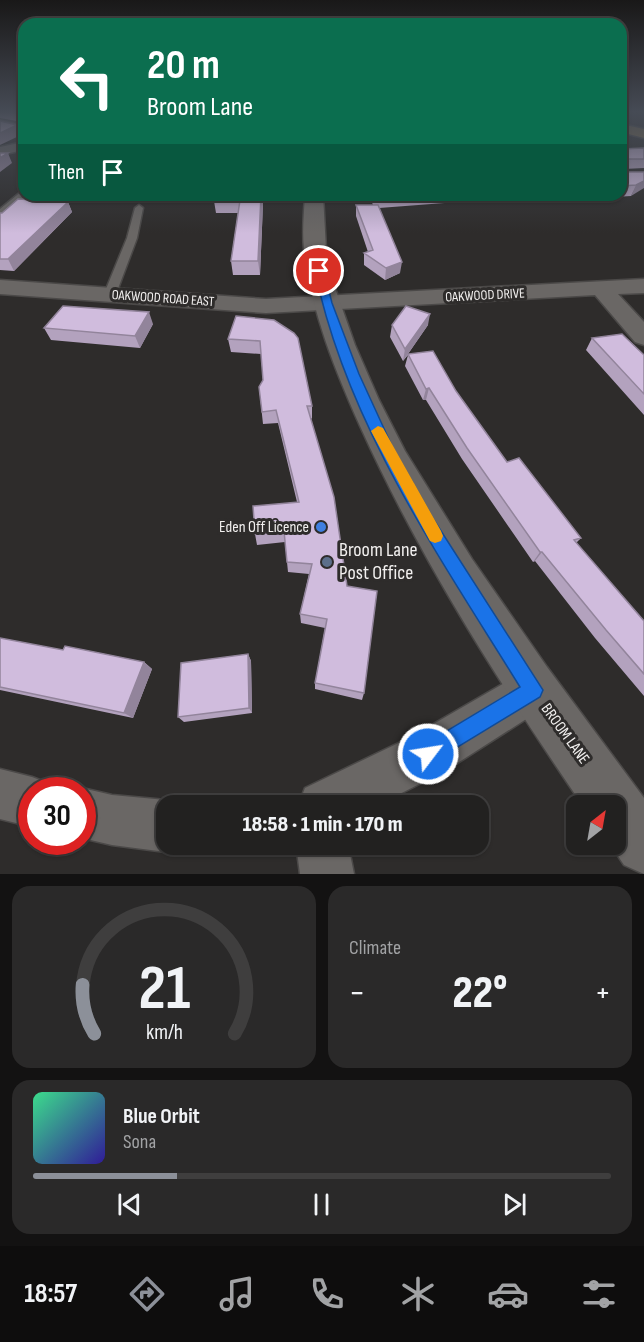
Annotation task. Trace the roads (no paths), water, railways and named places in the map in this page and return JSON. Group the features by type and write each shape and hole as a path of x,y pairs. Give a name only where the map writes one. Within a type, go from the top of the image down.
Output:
{"main road":[{"name":"BROOM LANE","path":"314,201 315,248 327,303 353,374 386,448 428,525 533,690 644,845"}],"street":[{"path":"0,218 21,201"},
{"name":"OAKWOOD DRIVE","path":"327,303 644,286"},
{"name":"OAKWOOD ROAD EAST","path":"0,287 266,306 327,303"},
{"path":"601,289 644,337"},
{"path":"345,795 428,754 533,690"},
{"path":"0,795 18,799"},
{"path":"96,816 156,825"},
{"path":"324,855 327,874"}],"lane":[{"path":"110,294 132,238 139,208"}],"place":[{"name":"Eden Off Licence","path":"321,527"},
{"name":"Broom Lane Post Office","path":"327,562"}]}
